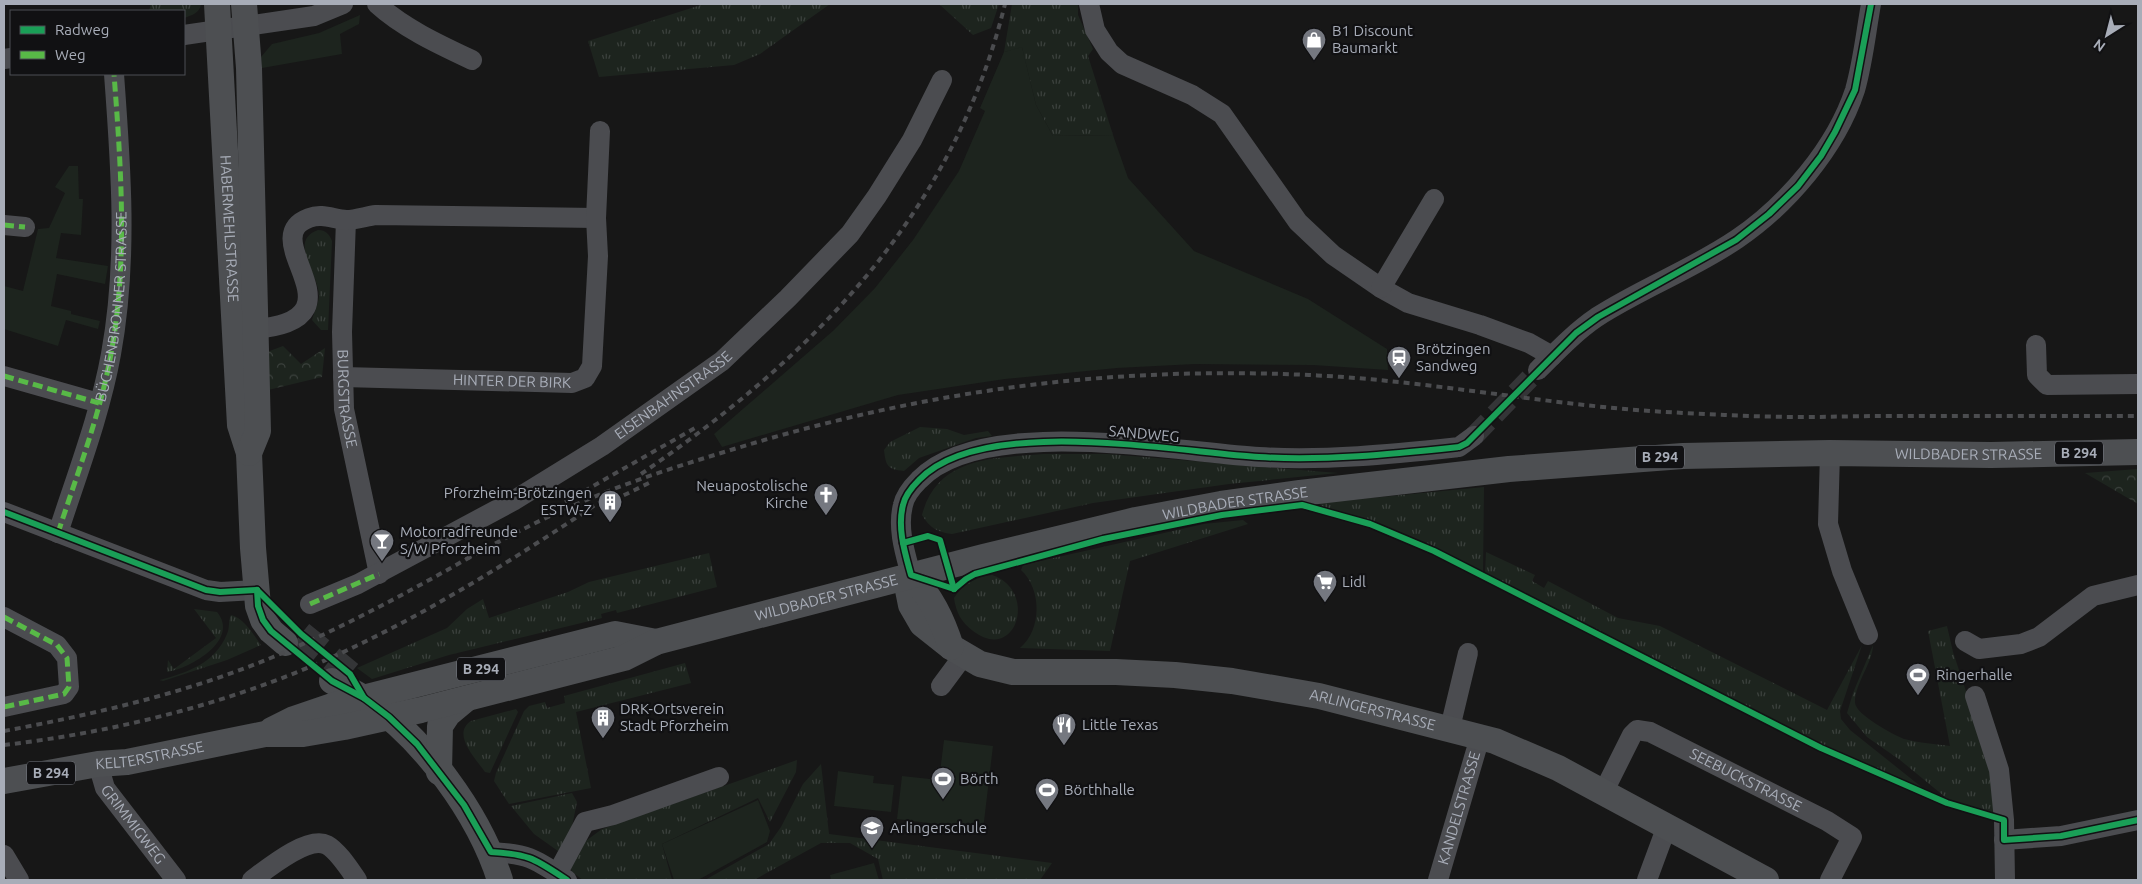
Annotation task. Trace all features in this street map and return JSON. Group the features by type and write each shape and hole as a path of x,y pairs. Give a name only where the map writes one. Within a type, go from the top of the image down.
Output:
{"main road":[{"name":"HABERMEHLSTRASSE","path":"245,15 249,68 245,330 240,425 249,453 253,548 258,606 264,620 272,631 293,639"},
{"name":"HABERMEHLSTRASSE","path":"218,16 245,330"},
{"name":"WILDBADER STRASSE","path":"389,717 624,658 656,642 911,576 1136,520 1221,504 1489,470 1683,456 1830,453 1998,455 2138,452"},
{"name":"ARLINGERSTRASSE","path":"911,576 908,590 911,605 922,624 958,651 980,664 1013,672 1116,672 1175,675 1232,681 1319,696 1450,728 1522,751 1604,791 1766,880"},
{"name":"WILDBADER STRASSE","path":"364,698 615,634 656,642"},
{"path":"341,678 404,730 439,772 464,805 491,852 500,880"},
{"name":"KELTERSTRASSE","path":"265,734 294,719 335,705 364,698"},
{"path":"439,772 440,726 448,714 466,699"},
{"name":"KELTERSTRASSE","path":"4,781 98,764 127,762 265,734 303,734 389,717"}],"street":[{"path":"185,34 218,16 314,16 343,4"},
{"path":"377,4 387,13 446,48 472,60"},
{"path":"1089,4 1095,30 1109,52 1122,64 1192,95 1222,114 1298,222 1333,255 1381,288 1408,303 1480,324 1529,343 1552,356"},
{"path":"1538,370 1576,333 1598,317 1736,240 1769,214 1798,186 1821,156 1855,90 1871,4"},
{"name":"BÜCHENBRONNER STRASSE","path":"58,533 99,403 111,354 121,260 123,215 114,75"},
{"name":"EISENBAHNSTRASSE","path":"310,604 379,574 513,500 602,446 722,360 788,298 850,234 877,196 912,140 942,80"},
{"path":"245,330 283,324 299,318 306,310 309,300 308,289 292,244 293,234 298,225 308,218 320,216 346,220 376,215 596,218 600,131"},
{"path":"1381,288 1434,198"},
{"name":"HINTER DER BIRK","path":"343,377 572,384 585,378 592,366 598,256 596,218"},
{"name":"BURGSTRASSE","path":"346,220 342,332 344,409 379,574"},
{"path":"4,225 25,226"},
{"path":"2036,345 2037,375 2047,385 2138,384"},
{"path":"4,376 99,403"},
{"name":"SANDWEG","path":"911,576 903,543 901,522 903,503 909,491 934,467 945,461 982,448 1044,442 1115,443 1259,457 1326,459 1459,447 1474,436"},
{"path":"1830,453 1828,524 1842,571 1868,635"},
{"path":"4,512 206,590 220,592 257,590"},
{"path":"1965,641 1979,649 2021,644 2039,637 2093,596 2138,585"},
{"path":"4,618 57,644 67,658 69,688 64,694 4,707"},
{"path":"941,686 958,651"},
{"path":"1450,728 1468,653"},
{"path":"1974,696 1999,770 2005,880"},
{"name":"SEEBUCKSTRASSE","path":"1604,791 1632,735 1637,730 1650,732 1827,821 1852,837 1830,880"},
{"name":"KANDELSTRASSE","path":"1438,880 1480,737"},
{"name":"GRIMMIGWEG","path":"98,764 105,788 176,880"},
{"path":"491,852 529,856 562,877 585,822 613,815 719,777"},
{"path":"2004,840 2061,836 2138,820"},
{"path":"1647,880 1667,826"},
{"path":"252,880 304,846 316,843 327,845 345,862 357,880"},
{"path":"4,855 19,880"}],"green space":[{"path":"151,4 201,4 197,12 185,18 185,10 149,10"},
{"path":"704,4 830,4 760,54 734,65 599,77 588,41"},
{"path":"939,4 999,4 991,28 973,35"},
{"path":"1012,4 1078,4 1078,15 1093,49 1088,56 1113,135 1053,136 1036,105 1022,48 1004,52"},
{"path":"360,15 359,24 340,34 342,54 262,68 261,57 272,44 319,33"},
{"path":"1022,47 1036,105 1053,136 1113,135 1128,178 1194,251 1308,299 1387,349 1388,370 1313,365 1195,364 1117,368 1005,379 898,395 722,447 714,434 834,330 875,288 913,240 959,171 985,111 980,108 1004,52"},
{"path":"69,166 78,166 79,199 83,199 81,235 61,233 56,258 108,266 105,284 57,274 51,306 71,311 71,314 100,321 98,329 66,320 58,346 4,329 4,286 23,291 38,229 49,228 65,193 55,187"},
{"path":"318,230 327,233 332,241 328,330 321,330 312,320 319,297 318,288 305,250 305,242 309,235"},
{"path":"283,346 301,364 325,348 322,377 268,390 267,352"},
{"path":"920,427 947,429 964,435 988,431 992,436 976,438 919,458 904,471 888,466 884,450 890,442"},
{"path":"1044,454 1107,454 1338,473 1229,484 1093,503 952,534 934,529 922,515 930,496 940,481 954,471 970,464 988,460"},
{"path":"2138,469 2138,504 2085,473"},
{"path":"1484,487 1483,573 1434,548 1383,526 1321,507 1320,503"},
{"path":"1243,520 1248,524 1130,561 1110,651 1020,648 1032,631 1037,609 1033,588 1021,570 1023,565 1204,524"},
{"path":"1486,552 1535,575 1532,581 1544,588 1548,581 1618,618 1660,626 1827,710 1862,645 1840,711 1841,719 1850,730 1924,789 1821,747 1485,574"},
{"path":"709,553 717,587 617,613 616,610 601,614 602,618 449,655 372,679 357,668 447,628 467,609 483,599 489,618 568,592 589,582"},
{"path":"992,575 1006,583 1015,595 1018,608 1016,621 1010,632 1001,638 988,639 965,624 956,608 954,598 970,582"},
{"path":"194,609 217,612 222,622 222,633 218,642 199,659 167,672 168,660 174,669 216,638"},
{"path":"231,615 244,623 261,645 227,660 163,681 160,680 191,670 216,652 228,632"},
{"path":"1947,626 1953,652 1993,773 1997,815 1950,801 1900,760 1867,737 1847,713 1853,693 1873,645 1870,659 1855,696 1857,708 1868,719 1904,739 1950,746 1928,631"},
{"path":"685,663 691,683 576,712 591,788 509,804 494,781 524,711 529,706 545,702 547,708 565,703 564,696"},
{"path":"516,709 518,712 490,773 485,772 467,746 463,733 465,726 471,721"},
{"name":"Börth","path":"944,740 993,746 983,830 897,819 902,776 939,780"},
{"path":"797,760 796,772 770,822 758,798 662,844 672,880 583,880 572,872 570,866 583,843 602,829"},
{"path":"821,764 829,834 1052,863 1040,880 883,880 878,859 850,843 821,843 754,880 705,880 769,844 781,827 803,784"},
{"path":"838,771 874,776 873,783 894,785 891,812 834,806"},
{"path":"572,793 577,802 570,836 558,851 534,834 511,806"},
{"path":"758,800 770,831 767,842 698,880 674,880 662,844"},
{"path":"874,863 879,880 831,880 830,875"}],"tunnel":[{"path":"1474,436 1538,370"},
{"path":"301,634 350,674"}],"railway":[{"path":"641,474 704,428 764,380 819,328 869,273 913,214 951,149 982,80 1005,4"},
{"path":"466,559 542,520 607,492 661,472 734,449 877,411 948,397 1090,379 1162,374 1309,375 1437,386 1607,407 1746,416 2138,416"},
{"path":"565,502 695,428"},
{"path":"604,505 653,481"},
{"path":"4,745 94,731 184,710 272,682 315,665 389,630 453,594 517,556 610,495"},
{"path":"4,731 106,710 174,692 240,670 299,646 349,622 399,597 472,556"}],"marked path":[{"path":"58,533 101,399 111,354 116,319 120,284 122,214 114,75"},
{"path":"4,225 25,227"},
{"path":"4,376 99,403"},
{"path":"310,604 379,574"},
{"path":"4,617 57,645 67,658 69,687 64,694 4,707"}],"cycle path":[{"path":"954,589 911,575 901,531 903,505 911,488 919,480 948,460 987,448 1032,442 1081,442 1259,457 1309,458 1409,452 1459,447 1467,443 1576,333 1598,317 1736,240 1769,214 1798,186 1821,156 1855,90 1871,4"},
{"path":"954,589 975,574 1103,539 1222,515 1302,505 1370,524 1434,551 1821,748 1947,803 2004,820 2004,840 2061,836 2138,820"},
{"path":"4,512 206,590 220,592 257,590"},
{"path":"903,543 928,536 940,540 954,589"},
{"path":"257,590 258,606 263,620 271,631 332,681 364,698 389,717 417,744 464,805 491,852 524,856 547,867 567,880"},
{"path":"257,590 301,634 350,674 364,698"}],"place":[{"name":"B1 Discount Baumarkt","path":"1314,61"},
{"name":"Brötzingen Sandweg","path":"1399,379"},
{"name":"Neuapostolische Kirche","path":"826,516"},
{"name":"Pforzheim-Brötzingen ESTW-Z","path":"610,523"},
{"name":"Motorradfreunde S/W Pforzheim","path":"382,562"},
{"name":"Lidl","path":"1325,603"},
{"name":"Ringerhalle","path":"1918,696"},
{"name":"DRK-Ortsverein Stadt Pforzheim","path":"603,739"},
{"name":"Little Texas","path":"1064,746"},
{"name":"Börth","path":"943,800"},
{"name":"Börthhalle","path":"1047,811"},
{"name":"Arlingerschule","path":"872,849"}]}
